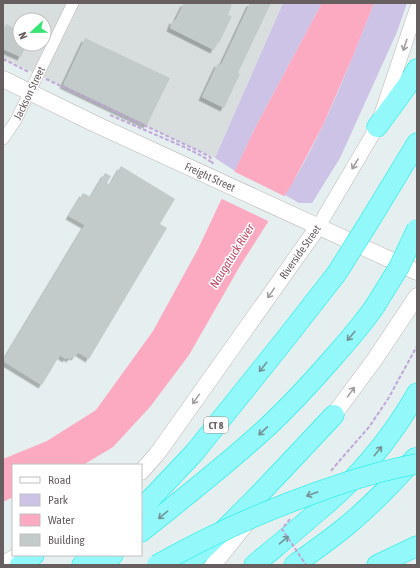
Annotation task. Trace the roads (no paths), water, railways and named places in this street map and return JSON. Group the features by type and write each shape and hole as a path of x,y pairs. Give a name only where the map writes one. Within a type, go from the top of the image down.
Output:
{"highway":[{"path":"377,127 407,86 417,69"},
{"name":"CT 8","path":"142,508 194,453 337,273 417,143"},
{"path":"142,531 220,468 265,429 326,366 376,306 399,267 417,230"},
{"path":"254,565 351,482 379,450 402,418 417,393"},
{"path":"186,565 228,527 260,495 334,415"},
{"path":"294,565 350,523 378,498 417,456"},
{"path":"157,565 219,532 274,508 356,479 417,464"},
{"path":"377,565 417,546"},
{"path":"20,565 33,556"},
{"path":"82,565 92,556"},
{"path":"101,565 112,556"},
{"path":"404,565 417,558"}],"main road":[{"name":"Freight Street","path":"3,80 93,123 210,169 294,216 417,272"},
{"name":"Riverside Street","path":"142,471 157,454 318,227"},
{"path":"213,565 307,451 390,338 417,296"},
{"path":"3,564 17,556"}],"street":[{"name":"Jackson Street","path":"3,138 16,120 73,3"},
{"name":"Riverside Street","path":"318,227 377,127 417,8"}],"water":[{"name":"Naugatuck River","path":"322,3 374,3 323,125 292,184 240,266 189,355 150,407 113,447 85,464 12,464 12,498 3,502 3,459 47,441 96,410 153,331 198,249 256,126"}]}
